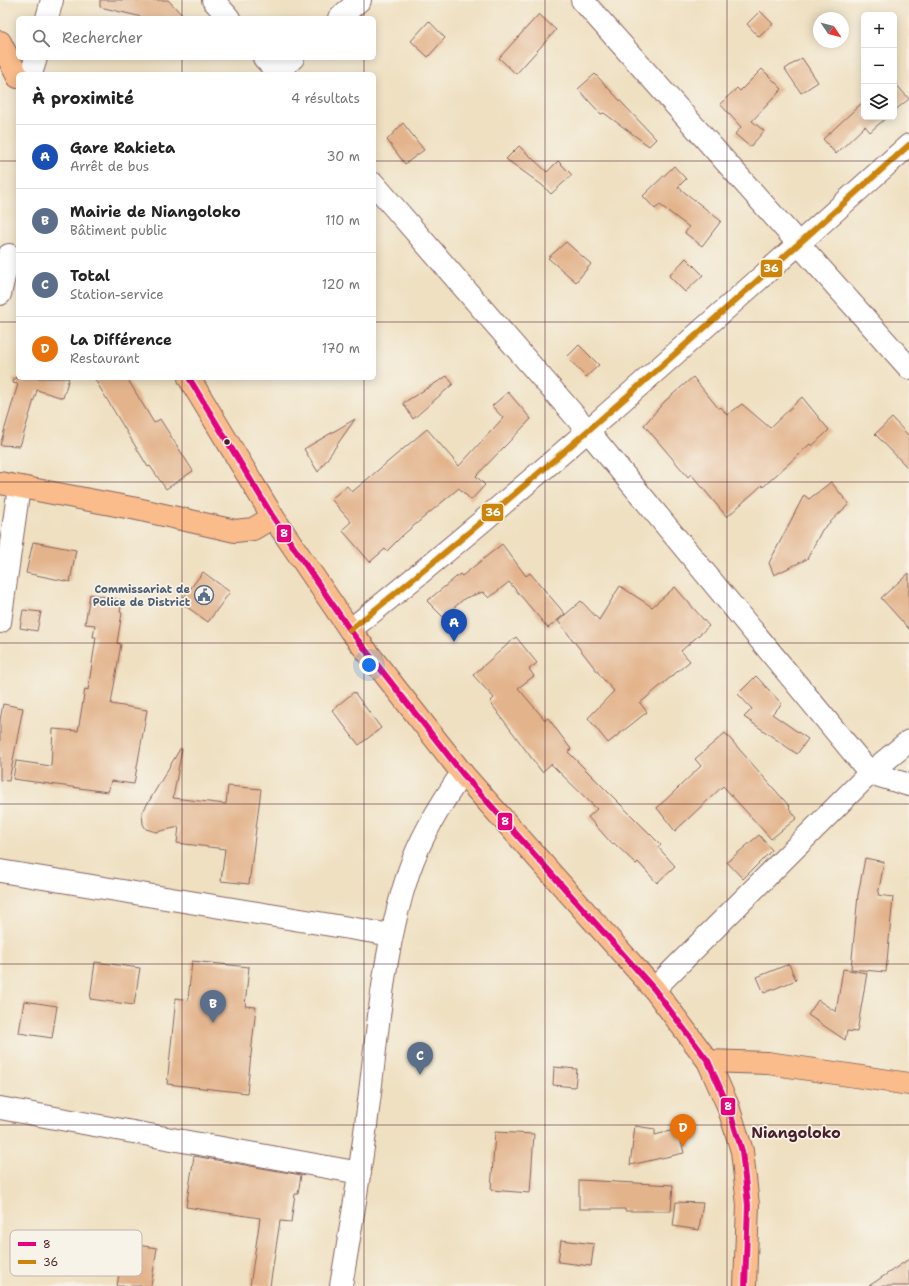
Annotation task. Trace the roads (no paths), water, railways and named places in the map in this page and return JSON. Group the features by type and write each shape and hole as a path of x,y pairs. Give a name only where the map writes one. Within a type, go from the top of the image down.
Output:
{"main road":[{"path":"0,42 16,73"},
{"path":"190,380 272,517 350,630 462,773 654,989 708,1061 728,1106 742,1151 748,1205 745,1286"},
{"path":"10,485 137,509 234,531 253,529 272,517"},
{"path":"708,1061 768,1062 909,1084"}],"street":[{"path":"48,16 52,0"},
{"path":"212,0 227,16"},
{"path":"341,16 360,0"},
{"path":"582,0 909,368"},
{"path":"32,72 35,60"},
{"path":"274,70 290,60"},
{"path":"350,630 415,578 588,430 909,145"},
{"path":"376,186 588,430 870,774 909,785"},
{"path":"0,294 9,252"},
{"path":"0,622 10,485"},
{"path":"654,989 870,774 909,741"},
{"path":"341,1286 360,1173 384,982 392,934 410,870 440,806 462,773"},
{"path":"0,871 392,934"},
{"path":"0,1108 360,1173"}],"place":[{"name":"Commissariat de Police de District","path":"204,595"},
{"name":"Gare Rakieta","path":"454,642"},
{"name":"Mairie de Niangoloko","path":"213,1023"},
{"name":"Total","path":"420,1075"},
{"name":"La Différence","path":"683,1147"}],"district":[{"name":"Niangoloko","path":"796,1133"}]}
